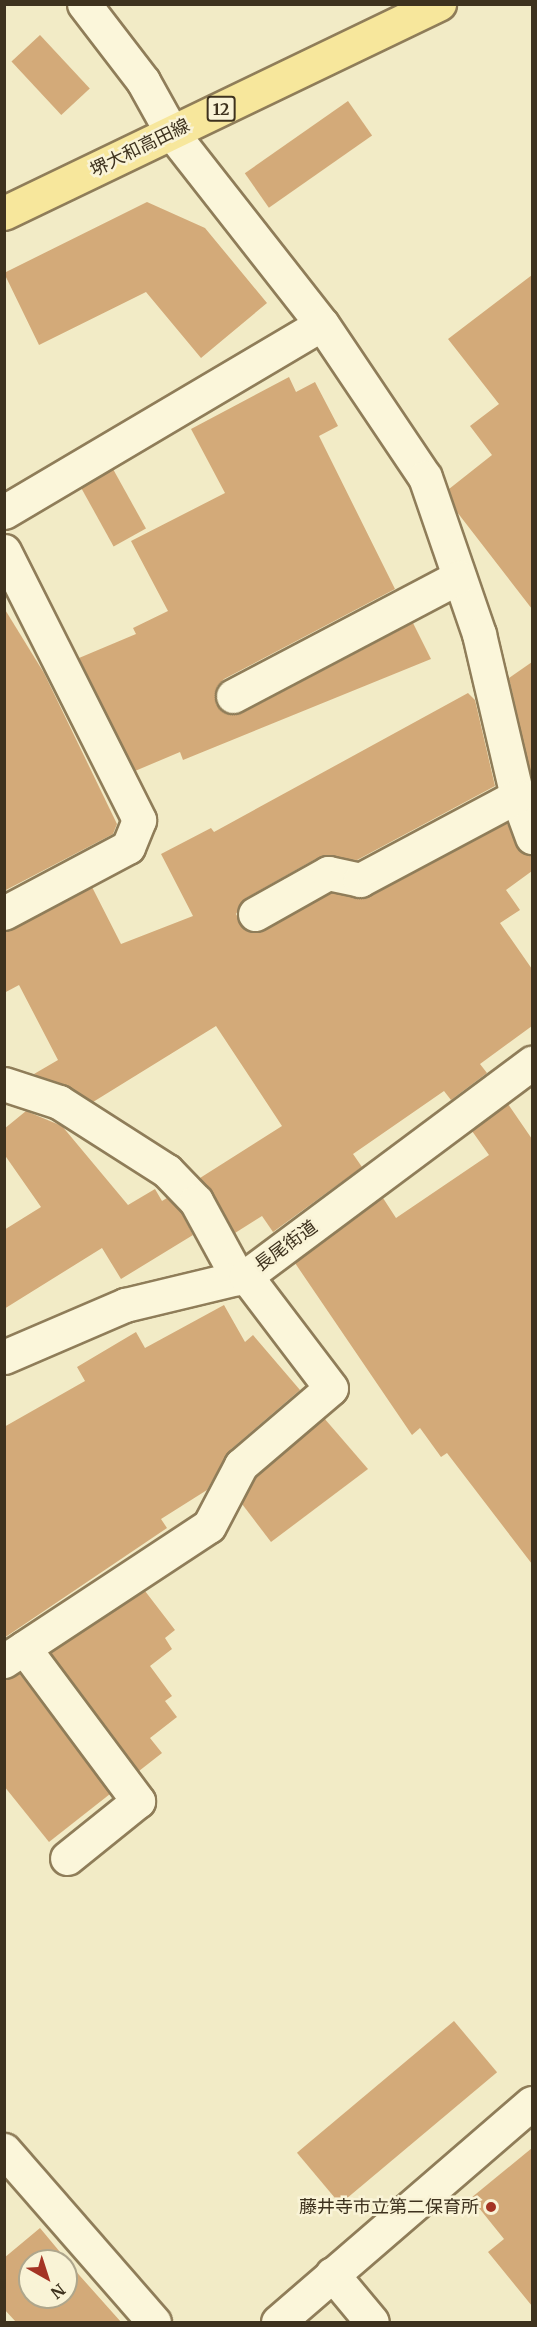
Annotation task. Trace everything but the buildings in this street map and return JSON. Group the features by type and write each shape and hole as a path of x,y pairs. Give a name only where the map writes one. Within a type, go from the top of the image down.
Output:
{"main road":[{"name":"堺大和高田線","path":"4,213 439,4"}],"street":[{"path":"84,4 142,81 172,133 322,324 425,477 479,634 517,796 532,837"},
{"path":"4,512 322,324"},
{"path":"4,551 139,820 128,848 4,914"},
{"path":"233,696 459,577"},
{"path":"255,914 328,873 360,880 517,796"},
{"name":"長尾街道","path":"4,1357 125,1305 242,1277 529,1075"},
{"path":"4,1084 59,1102 167,1171 196,1201 242,1277 331,1388 241,1465 209,1526 14,1654 138,1801 67,1858"},
{"path":"278,2322 532,2103"},
{"path":"4,2150 154,2322"},
{"path":"332,2274 372,2322"}],"place":[{"name":"藤井寺市立第二保育所","path":"491,2207"}]}
